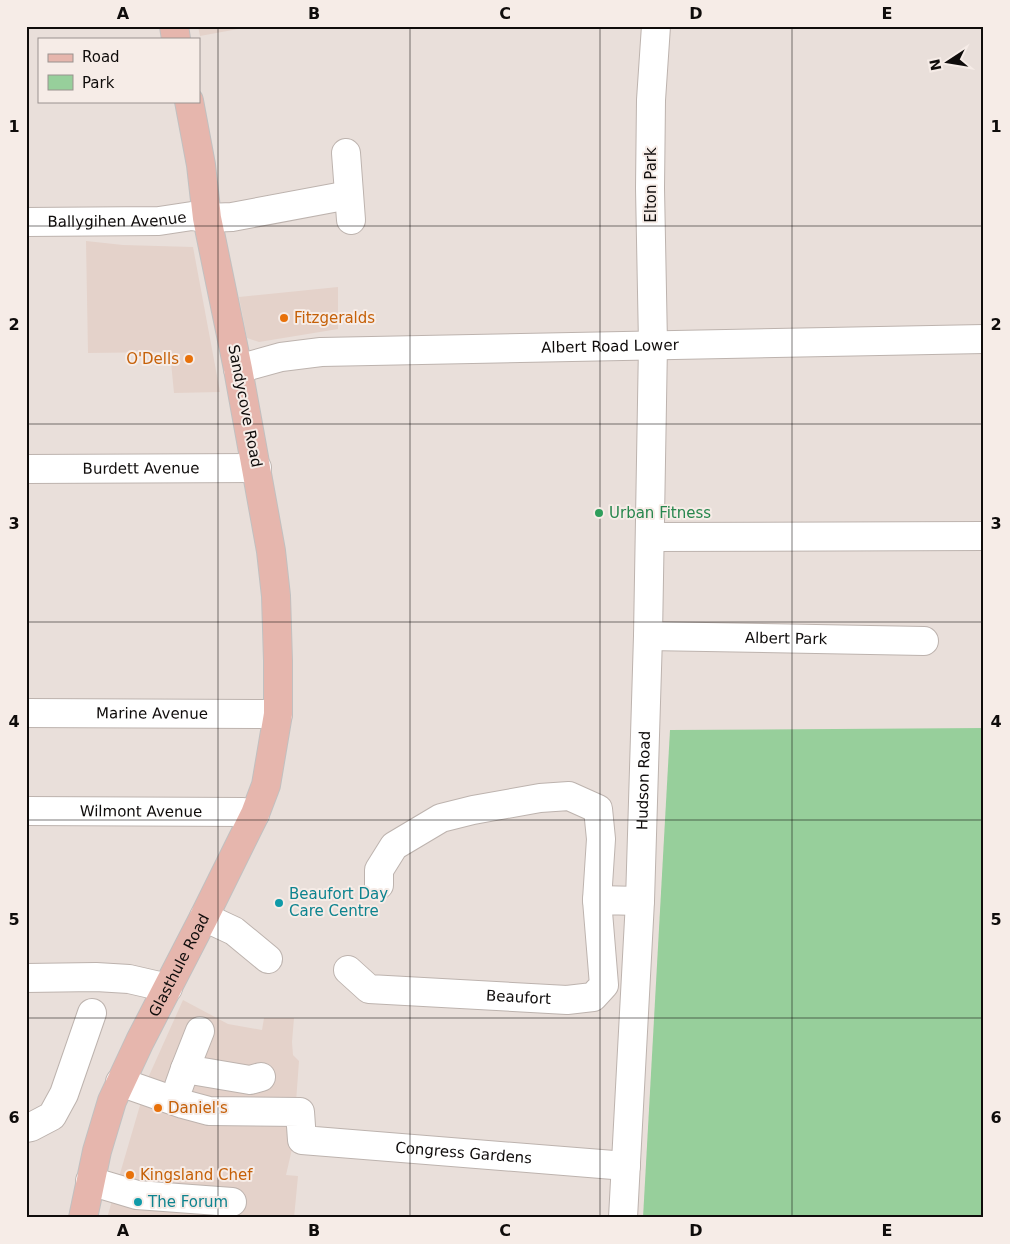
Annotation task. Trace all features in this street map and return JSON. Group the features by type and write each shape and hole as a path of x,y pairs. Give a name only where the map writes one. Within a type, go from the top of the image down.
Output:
{"main road":[{"name":"Sandycove Road","path":"189,102 201,165 208,218 257,468 271,551 276,596 278,714"},
{"name":"Glasthule Road","path":"83,1218 97,1151 112,1101 140,1041 255,814 266,786 278,714"}],"street":[{"name":"Elton Park","path":"653,344 650,188 651,100 656,26"},
{"name":"Ballygihen Avenue","path":"26,222 160,221 192,216 208,218 232,217 350,208 346,153"},
{"name":"Albert Road Lower","path":"238,369 282,357 321,352 984,339"},
{"name":"Hudson Road","path":"623,1218 640,901 648,636 653,344"},
{"name":"Burdett Avenue","path":"26,469 257,468"},
{"path":"650,537 984,536"},
{"name":"Albert Park","path":"648,636 924,641"},
{"name":"Marine Avenue","path":"26,714 278,714"},
{"name":"Beaufort","path":"348,970 369,989 568,1000 593,996 604,984 597,900 601,839 598,809 568,796 540,798 473,810 441,818 394,846 379,870 378,885"},
{"name":"Wilmont Avenue","path":"26,810 243,812 255,814"},
{"path":"597,900 640,901"},
{"path":"204,917 234,931 268,959"},
{"path":"26,978 96,977 129,979 168,988"},
{"path":"26,1128 52,1116 64,1094 92,1013"},
{"path":"120,1082 175,1101 200,1032"},
{"path":"185,1069 250,1080 261,1077"},
{"name":"Congress Gardens","path":"175,1101 209,1111 300,1112 302,1140 626,1166"},
{"path":"90,1181 137,1195 232,1202"}],"shaded area":[{"path":"198,26 238,26 238,29 200,36"},
{"path":"86,241 123,245 193,247 220,392 174,393 170,352 88,353"},
{"name":"Fitzgeralds","path":"338,287 338,329 259,342 247,338 239,297"},
{"path":"183,1000 228,1024 262,1030 264,1018 294,1018 292,1042 293,1055 299,1061 296,1102 299,1119 286,1175 298,1176 294,1218 256,1218 233,1215 233,1218 107,1218 148,1078"}],"green space":[{"path":"984,728 984,1218 643,1218 670,730"}],"place":[{"name":"Fitzgeralds","path":"284,318"},
{"name":"O'Dells","path":"189,359"},
{"name":"Urban Fitness","path":"599,513"},
{"name":"Beaufort Day Care Centre","path":"279,903"},
{"name":"Daniel's","path":"158,1108"},
{"name":"Kingsland Chef","path":"130,1175"},
{"name":"The Forum","path":"138,1202"}]}
